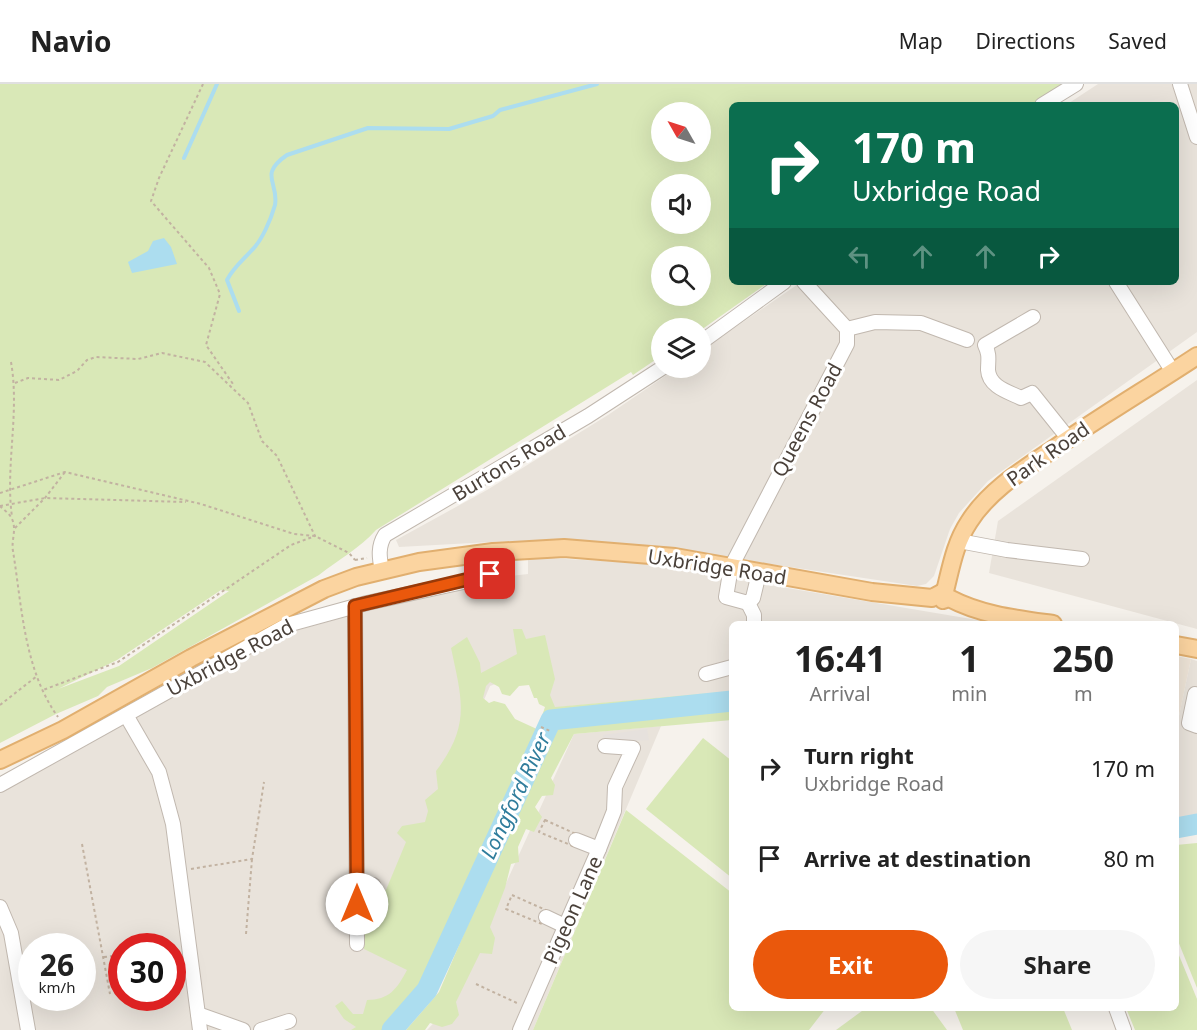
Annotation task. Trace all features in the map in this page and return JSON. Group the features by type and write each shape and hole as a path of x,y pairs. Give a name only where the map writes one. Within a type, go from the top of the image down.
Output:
{"main road":[{"name":"Park Road","path":"944,594 959,541 986,500 1021,471 1068,438 1197,356"},
{"name":"Uxbridge Road","path":"0,760 76,723 279,611 378,563 564,548 675,557 872,592 932,598 944,594 963,606 1002,617 1031,621"},
{"path":"1179,646 1197,649"}],"street":[{"path":"1047,102 1076,84"},
{"path":"1180,84 1197,137"},
{"path":"711,335 780,285"},
{"path":"807,285 847,329 875,322 921,323 967,340"},
{"path":"1118,285 1173,372"},
{"path":"1033,317 985,345 990,355 988,373 998,387 1021,398 1032,393 1068,438"},
{"name":"Queens Road","path":"748,603 726,597 731,567 847,344 847,329"},
{"name":"Burtons Road","path":"378,563 380,547 385,535 588,416 651,375"},
{"path":"959,541 1007,550 1082,559"},
{"name":"Uxbridge Road","path":"0,785 287,625 355,606 486,577 492,569 493,552"},
{"path":"754,621 754,615 748,603 753,598 759,573"},
{"path":"355,606 357,944"},
{"path":"706,674 729,668"},
{"path":"1195,694 1189,723 1197,726"},
{"path":"126,715 159,772 173,824 200,1030"},
{"name":"Pigeon Lane","path":"520,1030 599,849 614,811 615,787 633,748 605,746"},
{"path":"576,840 599,849"},
{"path":"357,885 373,885"},
{"path":"0,907 11,933 28,1030"},
{"path":"546,917 565,926"},
{"path":"1117,1011 1124,1030"},
{"path":"198,1014 243,1030"},
{"path":"261,1030 289,1021"}],"path":[{"path":"203,84 159,178 151,201 209,268 220,294 206,345 248,403 262,441 277,456 315,536"},
{"path":"15,383 28,378 59,380 77,371 87,360 96,357 138,359 162,353 205,362 235,387"},
{"path":"11,362 15,383 10,504 15,528"},
{"path":"0,494 65,472 192,502 294,534 315,536 350,553 355,560 378,563"},
{"path":"65,472 45,498 15,528 11,543 21,615 37,676 57,716 61,720 66,718"},
{"path":"0,506 45,498 192,502"},
{"path":"0,506 12,517"},
{"path":"43,690 118,662 291,545 315,536"},
{"path":"0,705 37,676"},
{"path":"541,727 550,731"},
{"path":"246,934 252,859 264,782"},
{"path":"545,820 578,835 576,840 573,846 539,832 545,820"},
{"path":"82,844 108,982"},
{"path":"179,870 252,859"},
{"path":"512,895 548,911 546,917 542,924 506,909 512,895"},
{"path":"104,957 108,957"},
{"path":"476,984 530,1009"}],"shaded area":[{"path":"1098,84 1197,84 1197,332 988,481 959,513 950,529 934,576 926,584 917,586 665,548 600,542 509,541 399,547 396,540 487,490 608,415 662,378 711,378 711,344 797,285 1179,285 1179,102 1071,102"},
{"path":"1197,380 1197,629 1179,624 1179,621 1167,621 989,573 998,521"},
{"path":"528,557 639,563 983,621 729,621 729,691 549,708 543,667 490,686 378,947 418,967 366,1030 0,1030 0,788 291,632 481,579 528,574"},
{"path":"1179,657 1191,659 1179,716"},
{"path":"1191,659 1197,661 1197,816 1179,818 1179,716"},
{"path":"661,726 533,1030 427,1030 450,1006 574,734"},
{"path":"647,729 649,740 604,743 603,735"}],"green space":[{"path":"0,84 1064,84 1036,102 729,102 729,285 765,285 711,323 711,318 651,318 651,363 633,375 631,372 376,530 319,575 152,668 107,687 98,696 56,714 0,743","holes":["221,590 229,591 119,666 58,689 117,660"]},
{"path":"513,629 522,629 526,639 545,635 555,679 550,695 555,707 729,691 729,720 574,734 551,778 555,785 553,795 542,796 535,807 542,817 534,832 526,829 518,847 519,862 511,864 505,888 490,927 495,938 492,954 480,953 456,1002 459,1015 452,1024 442,1027 430,1023 425,1030 406,1030 439,992 554,723 571,720 570,713 547,718 542,716 545,707 539,704 537,698 534,698 529,685 519,686 510,696 502,694 499,687 490,682 486,686 483,698 489,703 494,701 505,704 515,719 539,730 518,770 425,985 385,1030 351,1030 356,1027 344,1019 335,1006 342,1001 353,1014 363,1014 367,1000 387,996 400,983 407,970 364,949 362,936 373,915 371,898 386,890 406,842 397,833 402,826 425,822 428,811 425,800 438,789 436,771 455,740 461,712 451,648 467,637 480,663 481,673 517,654"},
{"path":"703,738 729,759 729,876 646,809"},
{"path":"626,810 729,891 729,1011 824,1011 809,1030 533,1030"},
{"path":"1197,843 1197,988 1179,943 1179,845"},
{"path":"1179,955 1197,999 1197,1030 1135,1030 1127,1011 1179,1011"},
{"path":"862,1011 933,1011 947,1030 836,1030"},
{"path":"955,1011 1064,1011 1072,1030 963,1030"}],"water":[{"path":"164,238 171,247 177,264 132,273 128,262 148,251 153,241"}],"waterway":[{"path":"184,158 217,84"},
{"path":"239,311 227,280 259,242 266,229 275,205 273,168 287,155 368,128 449,129 493,116 500,110 597,84"},
{"name":"Longford River","path":"392,1030 427,990 551,720 729,701"},
{"name":"Longford River","path":"1179,827 1197,824"}],"route":[{"path":"357,904 355,606 486,577 490,574"}]}
